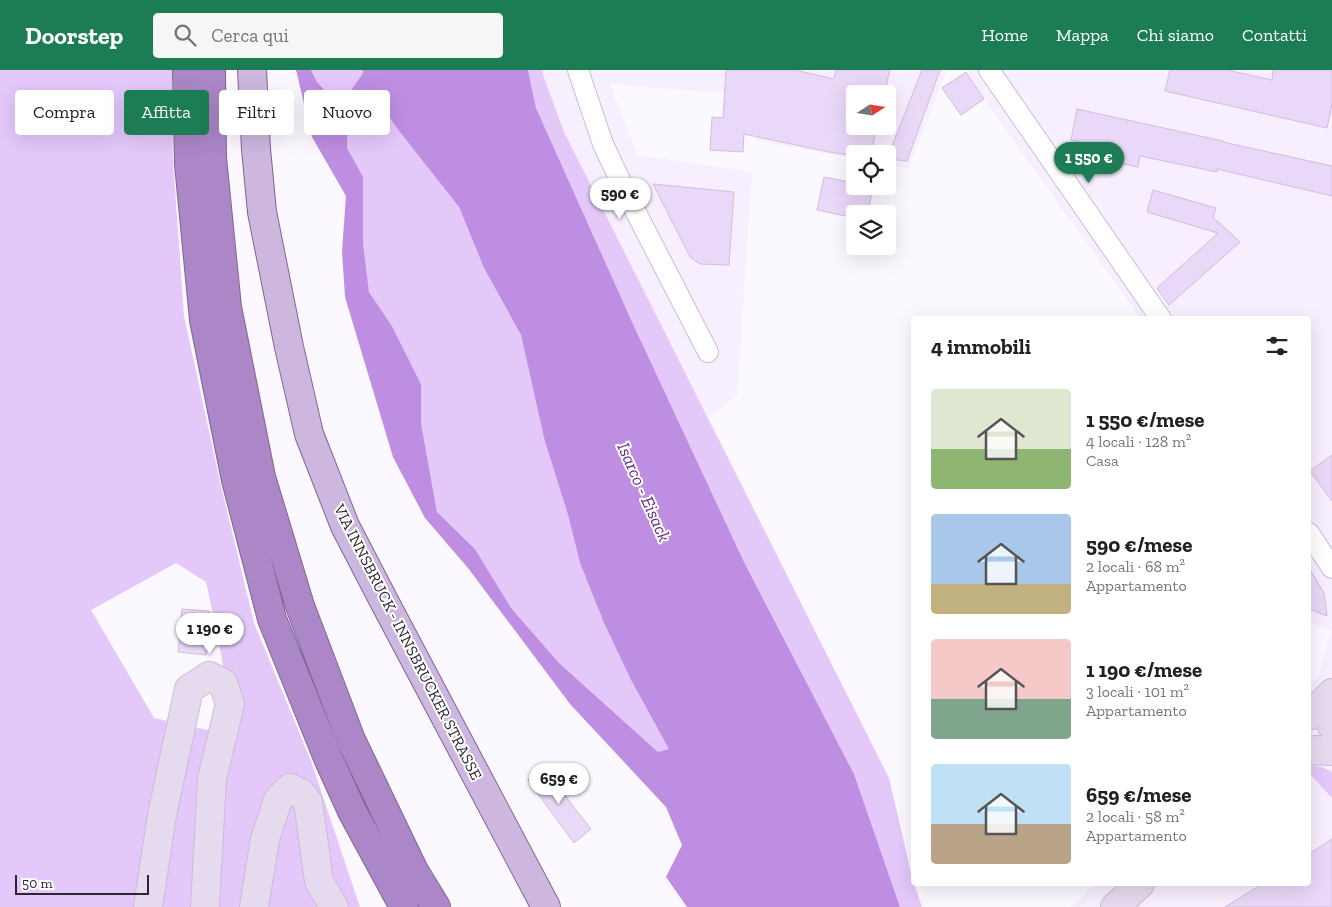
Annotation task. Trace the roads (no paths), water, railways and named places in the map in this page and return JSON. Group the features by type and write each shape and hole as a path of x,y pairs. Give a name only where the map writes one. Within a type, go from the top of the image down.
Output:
{"highway":[{"path":"187,70 189,164 204,320 236,480 272,619 352,811 404,907"},
{"path":"211,70 212,158 227,307 261,477 300,606 351,740 414,871 436,907"}],"main road":[{"name":"VIA INNSBRUCK - INNSBRUCKER STRASSE","path":"252,70 256,149 262,212 288,347 309,434 345,526 546,907"}],"street":[{"path":"578,70 603,144 626,194 708,352"},
{"path":"988,70 1159,316"},
{"path":"1311,537 1332,568"},
{"path":"148,907 162,815 189,689 209,676 223,684 230,704 212,779 204,907"},
{"path":"1311,714 1332,693"},
{"path":"1332,718 1332,726"},
{"path":"1311,751 1332,751"},
{"path":"254,907 265,839 278,800 290,788 301,793 308,802 319,881 334,907"},
{"path":"1115,907 1138,886"}],"water":[{"path":"296,70 311,70 317,82 324,90 304,90 304,104"},
{"name":"Isarco - Eisack","path":"363,70 528,70 536,108 633,324 744,562 854,774 900,907 687,907 666,877 682,845 666,807 570,704 468,568 425,518 393,457 345,297 342,251 346,196 312,135 347,135 347,148 363,177 363,243 369,292 392,326 421,384 421,423 437,512 475,549 511,608 559,663 658,752 669,749 630,678 604,623 580,563 568,515 544,438 521,335 484,268 459,207 390,118 390,90 351,90 363,73"}]}
